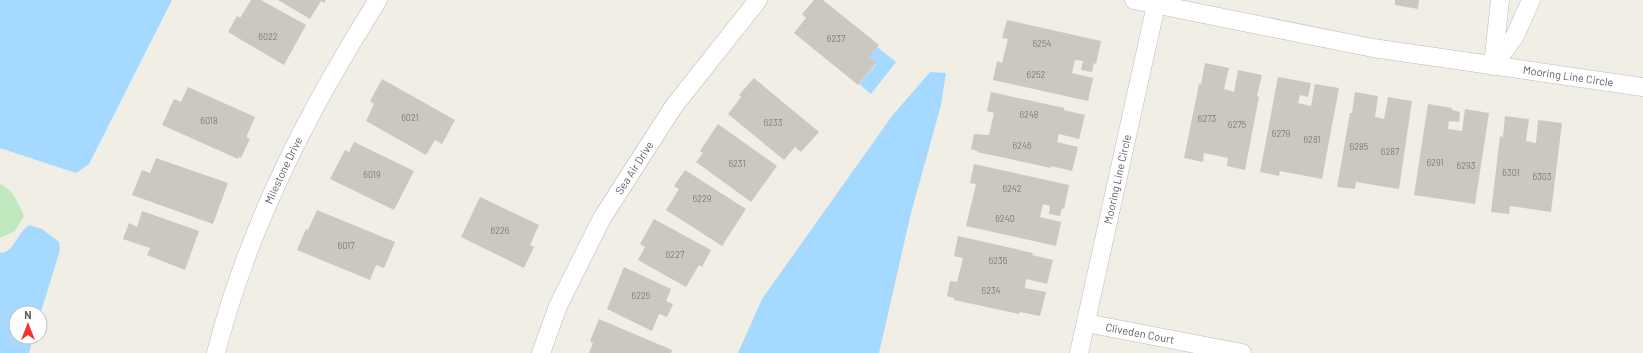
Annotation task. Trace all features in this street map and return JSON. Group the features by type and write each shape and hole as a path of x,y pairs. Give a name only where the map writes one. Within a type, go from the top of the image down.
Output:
{"street":[{"name":"Milestone Drive","path":"216,353 228,305 281,171 343,55 378,0"},
{"name":"Sea Air Drive","path":"541,353 558,306 602,218 674,106 758,0"},
{"name":"Mooring Line Circle","path":"1134,0 1373,48 1643,87"},
{"path":"1493,66 1500,0"},
{"path":"1493,66 1515,36 1531,0"},
{"name":"Mooring Line Circle","path":"1079,353 1156,5"},
{"name":"Cliveden Court","path":"1086,323 1242,353"}],"green space":[{"path":"0,184 5,186 12,193 24,216 15,231 0,238"}],"water":[{"path":"0,0 172,0 89,164 76,173 0,148"},
{"path":"877,47 896,62 871,94 859,84 876,64 869,57"},
{"path":"930,72 946,73 941,105 911,213 879,353 738,353 762,299 892,116"},
{"path":"29,225 42,229 59,242 60,250 43,305 8,305 8,345 31,345 29,353 0,353 0,253 9,250 25,228"}],"building":[{"path":"251,0 261,0 306,25 284,65 228,32 237,16 240,18"},
{"path":"278,0 326,0 324,3 321,1 310,19"},
{"path":"814,0 823,0 879,45 869,57 876,63 858,85 794,33 806,18 802,14"},
{"path":"1395,0 1419,0 1418,9 1395,5"},
{"path":"1007,20 1101,41 1096,64 1094,63 1092,72 1081,70 1083,61 1075,60 1072,73 1093,78 1088,101 993,80 997,61 1002,63 1008,39 1002,38"},
{"path":"1205,63 1229,68 1224,89 1234,92 1238,70 1262,75 1257,96 1259,97 1245,170 1227,166 1228,158 1204,153 1203,162 1184,158 1199,84 1201,84"},
{"path":"1278,77 1311,83 1308,97 1300,95 1298,103 1311,106 1315,84 1339,88 1322,179 1280,171 1279,176 1260,172"},
{"path":"754,78 819,132 801,152 795,147 784,160 728,114 741,97 739,95"},
{"path":"382,79 455,120 442,144 435,140 426,155 366,121 374,104 370,101"},
{"path":"188,87 255,117 247,135 247,138 250,139 241,158 239,157 238,159 162,125 174,99 181,102"},
{"path":"991,92 1064,108 1064,110 1085,115 1079,139 1059,134 1057,142 1078,147 1072,171 977,152 978,151 971,149 974,134 989,135 994,113 987,111"},
{"path":"1355,92 1378,96 1375,117 1384,119 1388,97 1412,101 1399,189 1356,182 1355,189 1337,187"},
{"path":"1428,104 1452,108 1452,110 1460,112 1459,122 1449,121 1448,129 1462,131 1465,109 1489,113 1475,204 1414,195"},
{"path":"1505,116 1529,119 1526,141 1536,143 1538,120 1562,123 1551,212 1510,206 1509,214 1491,212 1500,136 1503,137"},
{"path":"718,124 777,166 751,202 696,162 703,153 700,151"},
{"path":"354,142 414,171 394,210 330,179 345,150 349,152"},
{"path":"156,158 228,183 213,224 132,195 142,170 150,173"},
{"path":"974,164 1069,185 1064,209 1062,208 1060,216 1049,214 1050,206 1043,204 1040,217 1061,222 1056,246 966,226 976,184 970,183"},
{"path":"685,170 746,209 722,246 666,210 679,189 674,186"},
{"path":"480,197 539,225 530,245 534,247 524,268 461,237"},
{"path":"317,210 395,242 384,268 376,265 370,280 297,250 306,229 308,230"},
{"path":"142,211 199,231 185,270 147,255 150,248 123,239 129,223 137,227"},
{"path":"654,219 711,250 702,267 699,265 686,287 638,260 645,247 640,244"},
{"path":"958,236 1033,253 1032,255 1053,260 1047,284 1026,279 1025,288 1046,292 1040,316 1020,312 1019,314 954,300 954,298 947,296 950,281 957,282 963,258 954,256"},
{"path":"624,267 671,289 666,301 673,304 667,317 659,314 652,331 607,309"},
{"path":"599,319 672,350 671,353 589,353 593,343 590,341"}]}
